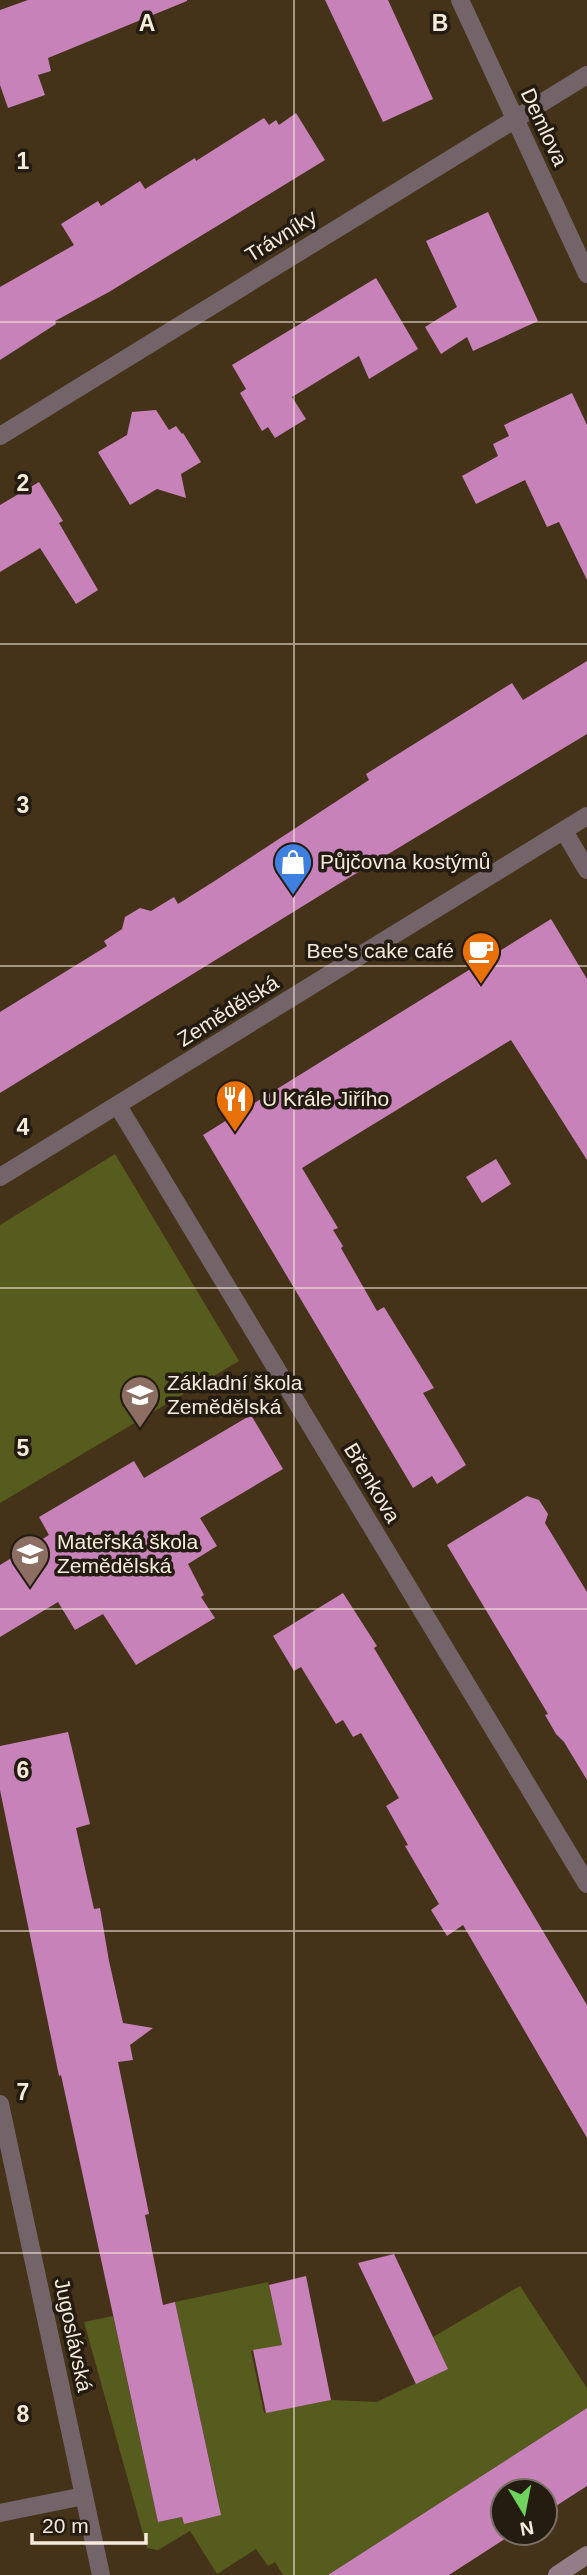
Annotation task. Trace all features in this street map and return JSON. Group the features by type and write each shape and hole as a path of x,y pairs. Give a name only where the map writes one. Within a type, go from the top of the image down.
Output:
{"main road":[{"path":"557,2575 587,2556"}],"street":[{"name":"Demlova","path":"460,0 587,274"},
{"name":"Trávníky","path":"0,436 587,75"},
{"name":"Zemědělská","path":"0,1177 587,816"},
{"path":"564,831 587,870"},
{"name":"Břenkova","path":"118,1105 587,1884"},
{"name":"Jugoslávská","path":"0,2104 101,2575"},
{"path":"0,2513 84,2496"}],"green space":[{"path":"115,1154 239,1361 0,1503 0,1225"},
{"path":"268,2282 282,2345 251,2351 264,2413 331,2400 377,2402 447,2368 433,2337 520,2286 587,2388 587,2408 328,2575 283,2575 275,2562 268,2566 256,2549 217,2574 190,2531 158,2550 147,2548 84,2322 113,2316 158,2522 182,2517 184,2524 220,2509 175,2302"}],"building":[{"path":"28,0 187,1 48,58 51,71 38,75 45,95 8,108 0,85 0,10"},
{"path":"325,0 388,0 433,99 383,122"},
{"path":"296,113 325,160 109,292 55,321 56,324 0,360 0,287 74,245 61,224 98,201 101,206 140,181 145,189 264,118 269,125 276,120 279,125"},
{"path":"488,212 538,321 473,351 467,337 441,354 425,327 457,307 426,241"},
{"path":"376,278 418,349 369,379 359,356 292,397 306,419 275,438 268,427 262,431 240,393 246,389 232,365"},
{"path":"572,393 587,425 587,580 559,522 547,527 525,480 476,504 462,476 498,456 493,444 509,436 504,425"},
{"path":"156,410 169,430 176,426 183,433 201,462 181,474 186,498 157,489 130,505 98,452 127,435 132,412"},
{"path":"39,482 63,521 59,523 98,590 76,604 40,548 0,572 0,505"},
{"path":"587,661 587,734 0,1093 0,1012 107,946 104,941 122,929 125,917 140,908 151,911 174,897 178,904 369,780 366,774 512,683 523,700"},
{"path":"551,919 587,979 587,1160 511,1040 302,1168 338,1228 333,1230 343,1246 341,1248 377,1311 384,1307 434,1388 423,1393 466,1465 437,1484 432,1476 413,1488 203,1135"},
{"path":"496,1159 511,1184 482,1203 466,1177"},
{"path":"251,1415 283,1469 200,1518 217,1546 188,1564 204,1595 201,1597 215,1618 136,1665 103,1614 75,1630 58,1602 0,1637 0,1565 49,1535 39,1517 134,1461 144,1478"},
{"path":"527,1496 539,1500 548,1514 545,1523 587,1592 587,1780 564,1742 556,1734 545,1715 548,1714 447,1545"},
{"path":"343,1593 377,1646 374,1648 587,2005 587,2138 463,1925 447,1936 431,1910 439,1904 405,1846 408,1845 386,1806 399,1798 361,1733 353,1737 343,1720 336,1724 301,1667 294,1671 273,1636"},
{"path":"68,1732 90,1824 76,1828 94,1909 100,1908 123,2023 153,2028 130,2045 133,2060 118,2062 149,2214 145,2215 163,2305 175,2302 221,2515 184,2524 182,2517 158,2522 61,2075 59,2076 0,1790 0,1746"},
{"path":"394,2254 448,2369 416,2384 358,2263"},
{"path":"306,2276 331,2400 266,2413 253,2350 282,2345 269,2285"},
{"path":"587,2408 587,2486 559,2504 559,2477 489,2477 489,2547 492,2547 449,2575 328,2575"}],"place":[{"name":"Půjčovna kostýmů","path":"293,896"},
{"name":"Bee's cake café","path":"481,985"},
{"name":"U Krále Jiřího","path":"235,1133"},
{"name":"Základní škola Zemědělská","path":"140,1429"},
{"name":"Mateřská škola Zemědělská","path":"30,1588"}]}
